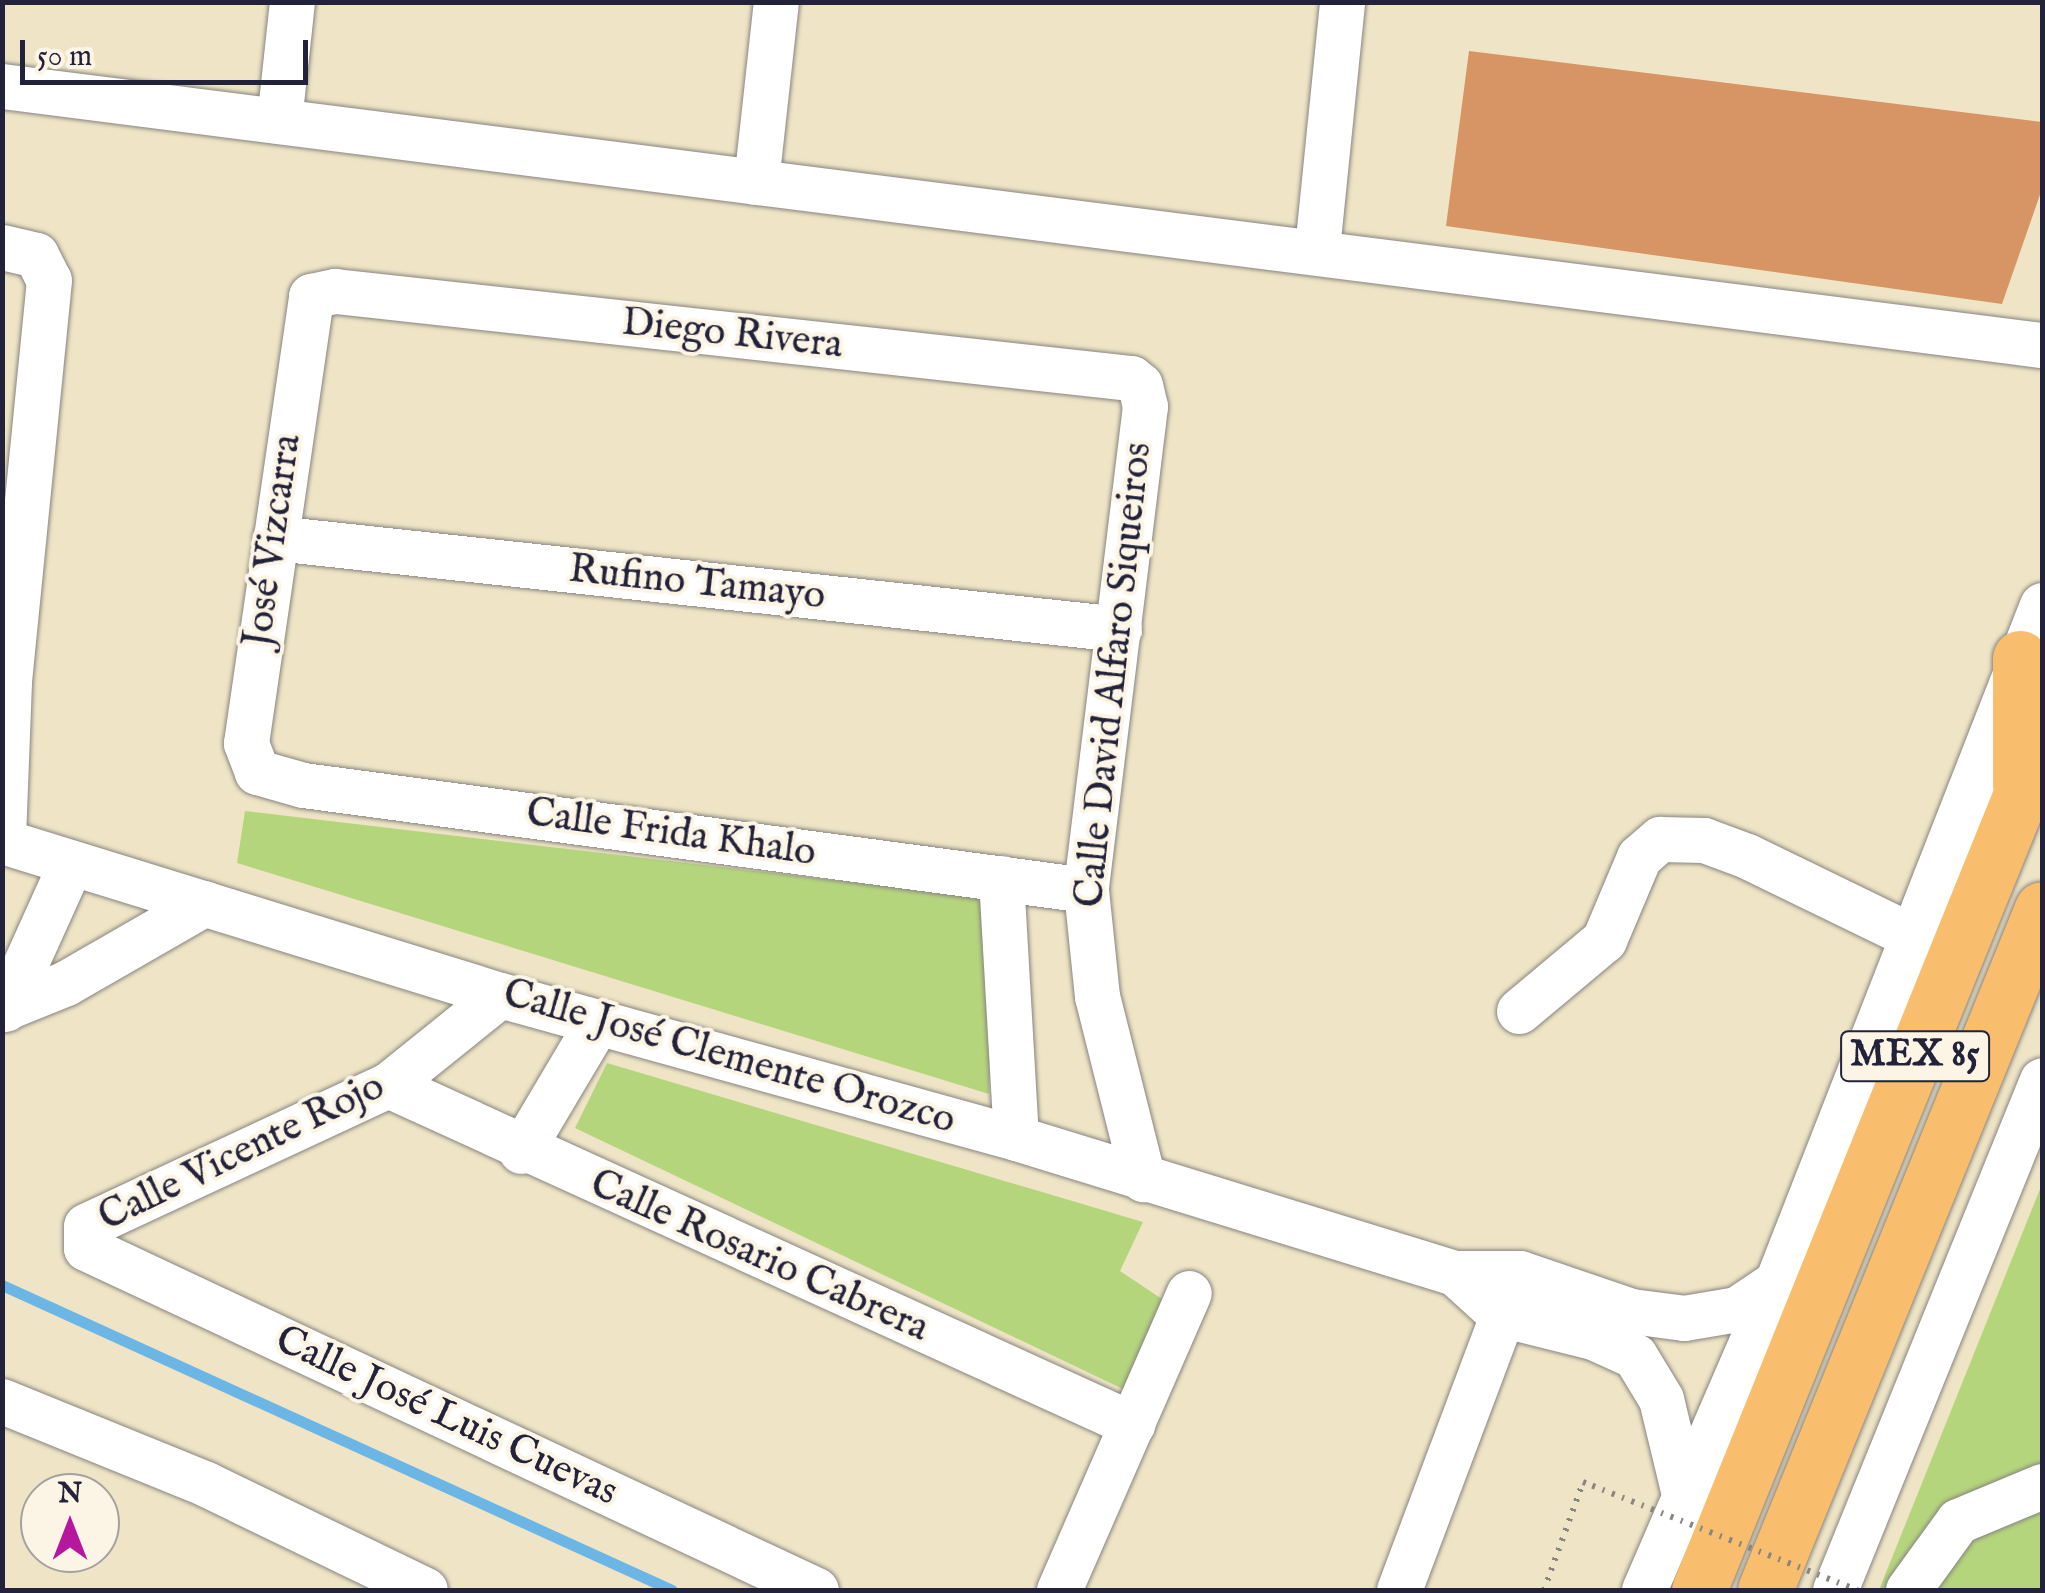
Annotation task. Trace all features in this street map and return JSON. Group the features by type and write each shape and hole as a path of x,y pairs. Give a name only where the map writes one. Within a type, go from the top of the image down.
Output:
{"highway":[{"path":"2020,658 2020,797"},
{"name":"MEX 85","path":"1699,1590 2042,742"},
{"name":"MEX 85","path":"1766,1590 2034,951"}],"street":[{"path":"279,120 292,2"},
{"path":"756,182 776,2"},
{"path":"1318,249 1342,2"},
{"path":"2,86 1318,249 2042,345"},
{"path":"2,247 36,255 45,265 49,280 13,507 3,841"},
{"name":"Diego Rivera","path":"307,307 312,296 335,291 1131,378 1144,391 1145,406"},
{"name":"José Vizcarra","path":"257,772 246,742 307,307"},
{"name":"Calle David Alfaro Siqueiros","path":"1143,1179 1098,996 1086,890 1145,406"},
{"name":"Rufino Tamayo","path":"275,538 1119,629"},
{"path":"1644,1590 1683,1490 1777,1282 2042,605"},
{"name":"Calle Frida Khalo","path":"257,772 303,785 1086,890"},
{"path":"1518,1011 1604,940 1639,858 1660,839 1704,840 1747,856 1912,936"},
{"name":"Calle José Clemente Orozco","path":"3,841 500,995 1016,1138 1456,1272 1520,1272 1631,1310 1684,1318 1737,1309 1777,1282"},
{"path":"4,1009 71,862"},
{"path":"1002,878 1016,1138"},
{"path":"4,1009 66,983 204,903"},
{"name":"Calle Vicente Rojo","path":"82,1240 86,1226 388,1085 500,995"},
{"path":"520,1151 597,1023"},
{"path":"1835,1590 2042,1080"},
{"name":"Calle Rosario Cabrera","path":"388,1085 520,1151 1132,1424"},
{"name":"Calle José Luis Cuevas","path":"82,1240 92,1256 816,1590"},
{"name":"Calle José Clemente Orozco","path":"1456,1272 1500,1314 1593,1337 1635,1356 1661,1399 1683,1490"},
{"path":"1398,1590 1500,1314 1520,1272"},
{"path":"1059,1590 1189,1294"},
{"path":"2,1401 206,1484 425,1590"},
{"path":"1908,1590 1958,1521 2042,1486"}],"path":[{"path":"1544,1590 1583,1482 1857,1590"}],"green space":[{"path":"245,811 994,899 989,1094 237,863"},
{"path":"607,1063 1143,1222 1120,1271 1162,1299 1127,1391 575,1128"},
{"path":"2042,1184 2042,1590 1879,1590"}],"building":[{"path":"1469,51 2042,122 2042,189 2002,304 1446,226"}],"waterway":[{"path":"2,1285 672,1590"}]}
